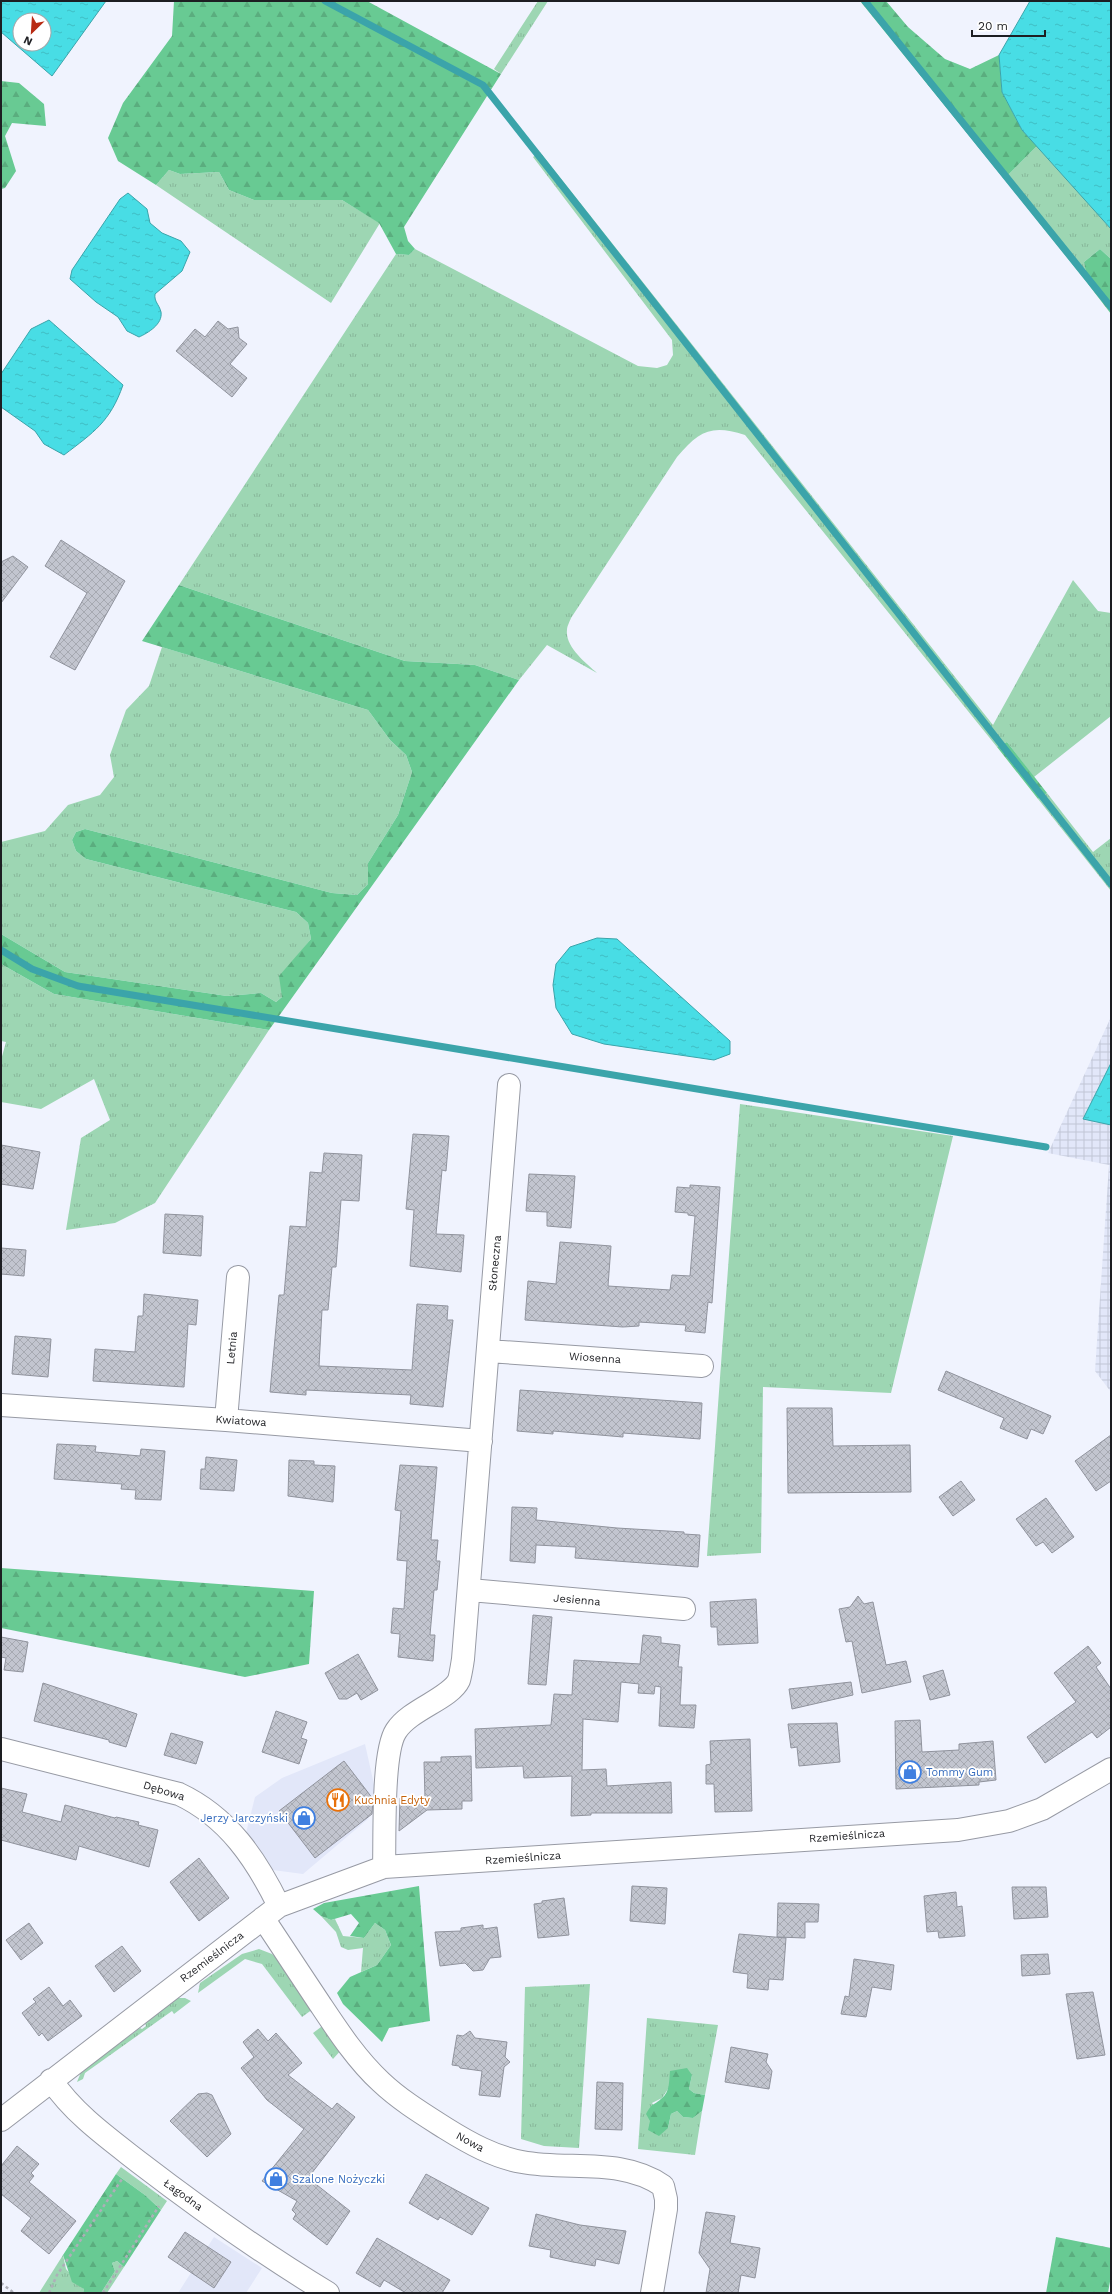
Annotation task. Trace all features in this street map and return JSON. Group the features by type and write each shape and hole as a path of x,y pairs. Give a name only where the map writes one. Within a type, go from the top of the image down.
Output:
{"street":[{"name":"Słoneczna","path":"384,1867 388,1757 392,1738 407,1718 453,1688 458,1680 463,1659 470,1590 509,1084"},
{"name":"Letnia","path":"226,1420 238,1277"},
{"name":"Wiosenna","path":"488,1351 702,1366"},
{"name":"Kwiatowa","path":"1,1405 226,1420 481,1441"},
{"name":"Jesienna","path":"470,1590 684,1609"},
{"name":"Dębowa","path":"1,1749 179,1794 196,1802 212,1812 237,1840 261,1871 271,1912"},
{"name":"Rzemieślnicza","path":"1,2120 271,1912 384,1867 958,1830 1009,1821 1042,1809 1111,1769"},
{"name":"Nowa","path":"271,1912 344,2039 381,2082 424,2115 479,2147 517,2161 552,2166 616,2169 639,2173 663,2186 666,2199 666,2209 652,2293"},
{"name":"Łagodna","path":"51,2080 63,2096 83,2117 135,2159 172,2187 328,2293"}],"path":[{"path":"49,2293 57,2275 135,2159"},
{"path":"103,2293 172,2187"},
{"path":"1,2284 14,2293"}],"shaded area":[{"path":"1111,1017 1111,1392 1095,1371 1109,1165 1048,1153"},
{"path":"365,1744 377,1798 368,1819 303,1874 273,1870 246,1833 255,1797 282,1778"},
{"path":"214,2237 262,2268 246,2293 178,2293"}],"green space":[{"path":"174,1 367,1 501,74 404,227 408,241 415,249 409,255 396,254 379,223 342,200 254,200 229,190 219,172 180,174 169,170 156,185 118,161 108,138 123,103 172,36"},
{"path":"538,1 548,1 501,74 494,69"},
{"path":"860,1 886,1 908,27 945,59 970,69 999,55 1002,92 1022,130 1037,146 1004,179"},
{"path":"1,81 19,83 44,104 46,126 12,123 5,136 16,171 5,188 1,189"},
{"path":"1037,146 1111,229 1111,259 1100,249 1084,262 1088,284 1004,179"},
{"path":"540,152 993,725 1073,580 1098,611 1111,613 1111,716 1034,777 1007,742 997,747 745,435 723,430 706,432 699,436 692,441 677,457 571,618 567,630 569,642 577,654 597,673 547,645 519,680 475,665 405,661 179,585 396,254 409,255 415,249 638,366 657,368 667,365 673,355 672,340 533,157"},
{"path":"169,170 180,174 219,172 229,190 254,200 342,200 380,223 331,303 156,185"},
{"path":"1100,249 1111,259 1111,314 1088,284 1084,262"},
{"path":"179,585 405,661 475,665 519,680 269,1030 54,994 1,964 1,934 65,972 227,996 261,993 276,1002 282,997 279,976 311,939 308,923 296,912 86,859 76,851 72,840 76,832 85,829 332,893 357,895 368,884 368,863 398,815 412,772 406,755 390,740 368,710 142,641"},
{"path":"162,647 368,710 390,740 406,755 412,772 398,815 368,863 368,884 357,895 332,893 85,829 76,832 72,840 76,851 86,859 296,912 308,923 311,939 298,955 282,997 276,1002 261,993 227,996 65,972 1,934 1,842 45,831 68,805 100,795 114,777 110,755 126,710 149,686"},
{"path":"1007,742 1047,793 1038,799 997,747"},
{"path":"1047,793 1093,852 1111,838 1111,891 1038,799"},
{"path":"1,964 54,994 269,1030 155,1203 115,1223 66,1230 81,1138 110,1120 94,1079 41,1109 1,1102 1,1060 6,1042 1,1041"},
{"path":"740,1104 953,1136 891,1393 763,1387 761,1553 707,1556"},
{"path":"1,1568 314,1591 309,1664 245,1677 1,1628"},
{"path":"419,1886 430,2021 389,2028 382,2042 343,2004 337,1993 350,1977 377,1965 391,1945 385,1930 375,1923 364,1938 350,1936 359,1923 351,1914 331,1920 321,1916 313,1909 324,1903"},
{"path":"321,1916 331,1920 335,1919 343,1936 364,1938 375,1923 385,1930 391,1945 377,1965 361,1972 363,1948 348,1950 341,1947 336,1932"},
{"path":"259,1949 272,1954 279,1960 313,2009 302,2017 262,1964 245,1959 198,1993 200,1983 242,1954"},
{"path":"590,1984 579,2148 544,2146 521,2139 525,1987"},
{"path":"178,1998 185,1998 191,2001 174,2014 172,2011 85,2073 83,2079 77,2082 81,2072 140,2028 142,2029 146,2026 145,2023"},
{"path":"647,2018 718,2025 705,2095 694,2093 689,2089 692,2075 668,2089 662,2098 652,2103 668,2128 671,2114 677,2111 683,2117 693,2118 702,2111 695,2155 638,2149"},
{"path":"325,2024 342,2049 333,2059 313,2033"},
{"path":"687,2068 692,2075 689,2089 694,2093 705,2095 702,2111 693,2118 683,2117 677,2111 671,2114 668,2128 659,2136 648,2130 650,2121 646,2114 652,2105 665,2095 669,2086 670,2071"},
{"path":"121,2167 167,2201 161,2210 145,2195 116,2174"},
{"path":"116,2174 145,2195 161,2210 124,2267 117,2261 112,2263 115,2271 101,2293 83,2293 84,2289 72,2282 63,2255"},
{"path":"1056,2237 1111,2248 1111,2276 1108,2293 1046,2293"},
{"path":"63,2255 66,2269 84,2289 83,2293 39,2293"},
{"path":"117,2261 124,2267 107,2293 101,2293 115,2271 112,2263"}],"water":[{"path":"1,1 106,1 52,76 24,52 52,52 52,12 12,12 12,41 1,32"},
{"path":"1030,1 1111,1 1111,229 1022,130 1002,92 999,55"},
{"path":"128,193 147,209 150,223 162,233 181,241 190,252 182,271 155,294 155,299 161,312 160,320 154,328 139,337 127,331 118,317 96,302 70,279 72,270 120,199"},
{"path":"49,320 123,385 113,408 107,417 84,440 64,455 44,444 35,431 1,407 1,374 31,329"},
{"path":"597,938 617,939 730,1041 730,1054 714,1060 604,1044 572,1034 556,1008 553,985 556,964 570,947"},
{"path":"1111,1063 1111,1125 1083,1119"}],"building":[{"path":"218,321 228,329 238,327 239,338 247,344 230,364 247,378 232,397 176,351 195,329 205,337"},
{"path":"61,540 125,581 75,670 50,657 87,593 45,566"},
{"path":"13,556 28,567 1,603 1,562"},
{"path":"413,1134 449,1136 446,1171 442,1170 436,1234 464,1235 461,1272 410,1266 414,1210 406,1209"},
{"path":"1,1145 40,1152 33,1189 1,1184"},
{"path":"324,1153 362,1155 359,1201 341,1200 336,1267 332,1267 328,1310 322,1310 319,1366 412,1370 417,1304 448,1306 447,1320 453,1320 443,1407 410,1404 411,1395 306,1390 306,1395 270,1392 279,1295 284,1295 290,1226 306,1227 310,1172 322,1173"},
{"path":"529,1174 575,1176 571,1228 547,1226 547,1212 526,1211"},
{"path":"690,1185 720,1187 712,1303 708,1302 705,1333 685,1331 686,1325 639,1322 639,1326 623,1327 525,1320 528,1281 556,1284 560,1242 611,1246 608,1286 670,1290 672,1275 690,1276 695,1216 688,1215 688,1213 675,1212 677,1187 690,1188"},
{"path":"165,1214 203,1216 201,1256 163,1253"},
{"path":"1,1248 26,1250 24,1276 1,1274"},
{"path":"144,1294 198,1300 196,1325 188,1324 184,1387 93,1381 95,1349 135,1352 138,1316 143,1316"},
{"path":"15,1336 51,1339 48,1377 12,1374"},
{"path":"946,1371 1051,1416 1043,1434 1031,1429 1027,1439 1000,1428 1004,1418 938,1390"},
{"path":"520,1390 702,1403 700,1439 623,1433 623,1437 553,1431 553,1434 517,1431"},
{"path":"787,1408 832,1408 833,1446 910,1445 911,1492 788,1493"},
{"path":"1111,1435 1111,1481 1096,1491 1075,1461"},
{"path":"57,1444 96,1446 95,1452 140,1456 141,1449 165,1451 161,1500 135,1499 136,1490 121,1489 122,1484 54,1479"},
{"path":"206,1457 237,1460 234,1491 200,1489 201,1469 205,1469"},
{"path":"289,1460 314,1461 314,1465 335,1466 333,1502 288,1496"},
{"path":"400,1465 437,1467 431,1540 438,1540 436,1561 440,1561 437,1590 434,1590 430,1635 435,1635 433,1661 398,1657 400,1634 391,1633 393,1608 404,1609 407,1561 397,1560 401,1511 395,1510"},
{"path":"961,1481 975,1500 953,1516 939,1497"},
{"path":"1046,1498 1074,1537 1052,1553 1043,1542 1036,1546 1016,1519"},
{"path":"512,1507 537,1508 536,1520 617,1528 684,1532 684,1534 700,1535 698,1567 575,1558 576,1547 536,1545 535,1563 510,1561"},
{"path":"858,1596 864,1604 873,1602 886,1665 906,1661 911,1682 862,1693 852,1641 846,1642 839,1609 850,1607"},
{"path":"756,1599 758,1643 718,1645 717,1627 711,1627 710,1602"},
{"path":"533,1615 552,1617 546,1685 528,1684"},
{"path":"643,1635 661,1637 661,1643 680,1645 678,1667 682,1667 680,1705 696,1705 694,1728 659,1726 661,1687 655,1686 654,1694 638,1693 639,1684 621,1682 618,1722 583,1719 582,1770 606,1769 607,1786 671,1782 672,1813 591,1813 591,1815 571,1816 572,1776 524,1778 523,1766 476,1768 475,1729 551,1725 554,1694 572,1695 574,1660 640,1664"},
{"path":"1,1637 28,1642 23,1672 4,1670 6,1658 1,1657"},
{"path":"1088,1646 1101,1663 1096,1667 1111,1689 1111,1727 1097,1738 1092,1732 1045,1763 1027,1737 1076,1702 1054,1673"},
{"path":"358,1654 378,1690 361,1700 357,1693 347,1699 339,1699 325,1673"},
{"path":"943,1670 950,1695 930,1700 923,1676"},
{"path":"851,1682 853,1695 792,1709 789,1689"},
{"path":"43,1683 137,1714 126,1747 109,1742 109,1740 34,1721"},
{"path":"276,1711 307,1722 301,1738 307,1740 299,1764 262,1752"},
{"path":"920,1720 922,1752 959,1750 959,1744 993,1741 996,1780 979,1782 979,1785 896,1789 895,1721"},
{"path":"837,1723 840,1762 799,1766 797,1747 791,1748 788,1724"},
{"path":"171,1733 203,1742 196,1764 164,1755"},
{"path":"750,1739 752,1811 715,1812 714,1784 706,1784 706,1765 711,1764 710,1741"},
{"path":"471,1756 472,1801 462,1801 462,1809 427,1810 399,1831 400,1798 425,1798 424,1762 441,1762 441,1757"},
{"path":"344,1761 373,1799 372,1814 315,1858 279,1811"},
{"path":"1,1788 27,1794 22,1812 61,1822 65,1805 115,1818 139,1822 138,1825 158,1830 149,1867 79,1846 76,1860 1,1840"},
{"path":"199,1858 229,1898 199,1921 170,1882"},
{"path":"632,1886 667,1888 665,1924 630,1921"},
{"path":"1012,1887 1046,1887 1048,1917 1014,1919"},
{"path":"956,1892 957,1907 962,1906 965,1936 939,1938 938,1931 927,1932 924,1896"},
{"path":"564,1898 569,1935 538,1938 534,1904 542,1903 542,1901"},
{"path":"778,1903 819,1904 818,1922 805,1922 805,1938 777,1937"},
{"path":"29,1923 43,1943 21,1960 6,1940"},
{"path":"483,1925 483,1929 497,1927 501,1957 490,1958 483,1970 473,1971 465,1963 440,1966 435,1932 461,1931 461,1928"},
{"path":"739,1934 786,1938 783,1980 769,1979 768,1990 747,1988 748,1974 733,1972"},
{"path":"122,1946 141,1971 114,1992 95,1966"},
{"path":"1048,1954 1050,1974 1022,1976 1021,1955"},
{"path":"854,1959 894,1965 891,1990 872,1987 866,2017 841,2014 845,1996 849,1997"},
{"path":"49,1987 63,2006 70,2000 82,2016 48,2041 42,2033 39,2036 22,2013 36,2002 33,1999"},
{"path":"1093,1992 1105,2055 1077,2059 1066,1994"},
{"path":"258,2029 268,2041 276,2033 302,2063 288,2075 332,2109 337,2103 355,2117 308,2178 350,2211 327,2245 293,2219 296,2214 292,2210 297,2201 262,2181 304,2129 267,2100 241,2068 254,2057 243,2042"},
{"path":"470,2031 475,2038 507,2042 505,2057 510,2062 504,2067 500,2097 479,2095 482,2071 460,2068 459,2066 452,2065 457,2035 463,2036"},
{"path":"731,2047 768,2054 766,2062 772,2071 769,2089 725,2082"},
{"path":"597,2082 623,2083 622,2130 595,2129"},
{"path":"207,2093 212,2095 231,2134 207,2157 170,2121 198,2094"},
{"path":"17,2146 39,2164 31,2173 34,2176 29,2182 76,2221 49,2254 21,2231 31,2218 1,2194 1,2166"},
{"path":"426,2174 489,2208 472,2235 440,2217 438,2220 409,2203"},
{"path":"706,2212 735,2216 730,2243 760,2248 755,2278 741,2275 738,2293 706,2293 710,2269 699,2253"},
{"path":"536,2214 580,2225 626,2231 619,2264 596,2259 595,2266 573,2262 550,2257 551,2250 529,2246"},
{"path":"185,2232 231,2262 214,2288 168,2257"},
{"path":"377,2238 450,2280 442,2293 406,2293 384,2280 380,2287 356,2273"}],"waterway":[{"path":"325,1 483,85 1111,884"},
{"path":"865,1 1111,307"},
{"path":"1,950 32,969 78,986 1046,1147"}],"place":[{"name":"Tommy Gum","path":"910,1772"},
{"name":"Kuchnia Edyty","path":"338,1800"},
{"name":"Jerzy Jarczyński","path":"304,1818"},
{"name":"Szalone Nożyczki","path":"276,2179"}]}
